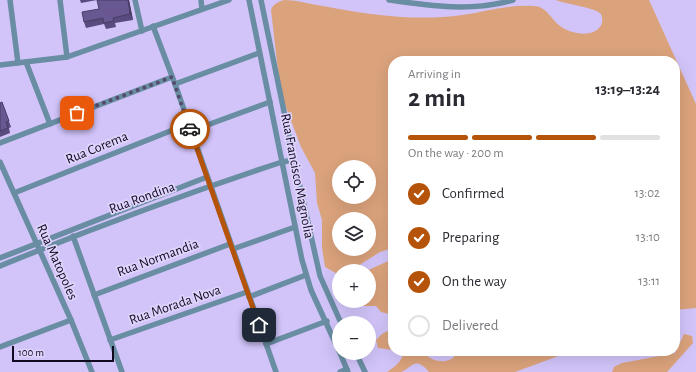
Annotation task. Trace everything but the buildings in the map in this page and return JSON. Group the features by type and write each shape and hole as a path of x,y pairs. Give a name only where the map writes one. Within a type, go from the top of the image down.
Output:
{"street":[{"path":"10,0 18,63"},
{"path":"60,0 68,57"},
{"path":"136,0 142,31"},
{"path":"201,0 202,8"},
{"path":"0,65 68,57 202,8 229,0"},
{"name":"Rua Francisco Magnolia","path":"249,0 306,275 332,335"},
{"name":"Rua Francisco Magnolia","path":"261,0 320,276 338,316"},
{"path":"389,0 440,6 465,7 487,6 510,0"},
{"path":"153,26 175,84 276,372"},
{"path":"175,84 259,53"},
{"path":"26,62 50,124"},
{"path":"0,143 172,77"},
{"path":"191,131 270,102"},
{"name":"Rua Corema","path":"14,194 188,124"},
{"name":"Rua Rondina","path":"0,266 73,236 210,186 282,162 294,160"},
{"name":"Rua Matopoles","path":"0,162 38,250 71,320 92,372"},
{"name":"Rua Rondina","path":"0,258 207,176"},
{"name":"Rua Normandia","path":"94,295 231,247 295,227"},
{"path":"73,236 122,372"},
{"name":"Rua Morada Nova","path":"110,340 306,275"},
{"path":"0,347 71,320"},
{"path":"266,344 326,321"},
{"name":"Rua Francisco Magnolia","path":"342,360 347,371"},
{"path":"359,360 365,372"},
{"path":"340,372 347,371"}],"shaded area":[{"path":"284,0 297,1 380,15 416,18 455,16 507,7 534,6 545,10 564,29 585,34 595,31 601,25 601,14 593,10 556,0 649,0 674,56 388,56 388,250 376,255 376,212 332,212 332,256 374,256 361,264 332,264 332,271 325,267 322,248 322,220 317,203 315,173 301,147 284,102 279,79 271,10 274,5"},
{"path":"680,69 696,104 696,308 680,310"},
{"path":"388,261 388,314 381,312 376,306 376,267"},
{"path":"388,331 388,349 378,348 376,340"},
{"path":"684,334 692,336 693,343 667,372 612,372 614,367 622,363 659,356 680,356 680,342"},
{"path":"402,356 428,356 437,361 446,361 454,356 558,356 515,372 429,372 417,363 401,372 387,372 396,366"}],"way so far":[{"path":"77,113 172,77 190,129"}],"route":[{"path":"190,129 259,325"}]}
